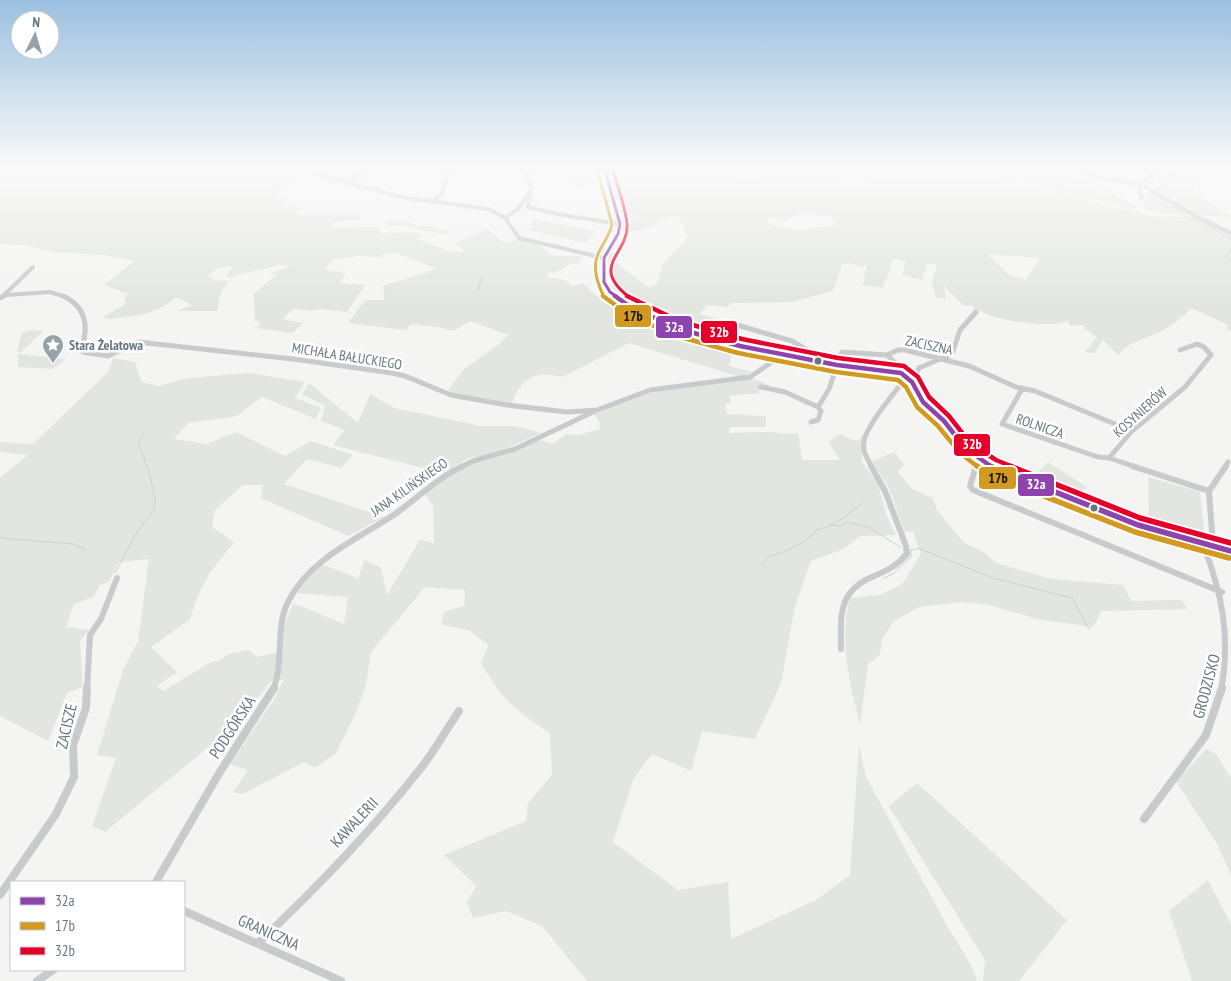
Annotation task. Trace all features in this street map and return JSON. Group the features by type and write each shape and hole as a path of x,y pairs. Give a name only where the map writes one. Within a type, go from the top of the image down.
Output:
{"street":[{"path":"495,213 505,218 519,238 604,258"},
{"path":"505,218 513,213"},
{"path":"552,213 620,224"},
{"path":"617,213 620,224 618,234 604,258 604,282 610,292 641,312 689,332 766,352 811,361 901,373"},
{"path":"1190,213 1231,233"},
{"path":"0,298 7,294 22,275 33,267"},
{"name":"MICHAŁA BAŁUCKIEGO","path":"7,294 53,293 77,304 83,310 87,324 87,332 81,350 83,352 107,356 113,355 130,344 138,342 293,359 398,374 451,395 558,412 597,410 650,390 750,377 775,360 808,363 811,361"},
{"path":"841,649 845,599 863,579 894,569 906,554 906,546 885,491 864,452 864,438 893,392 909,380 919,368 954,352 960,330 976,312"},
{"path":"736,325 792,341 823,360 824,363"},
{"name":"KOSYNIERÓW","path":"1180,350 1190,343 1195,343 1202,346 1211,355 1185,387 1132,431 1109,458 1209,492"},
{"name":"ZACISZNA","path":"837,365 842,352 887,355 898,350 904,350 969,366 1022,389"},
{"path":"887,355 900,368 901,373 909,380 923,402 944,421 965,448 978,459 1005,473 1141,526 1231,551"},
{"path":"818,407 829,388 837,365"},
{"path":"761,387 790,392 818,407 822,412 818,420 811,422"},
{"name":"ROLNICZA","path":"1109,458 1098,457 1002,424 1002,421 1022,389 1035,391 1132,431"},
{"name":"JANA KILIŃSKIEGO","path":"303,580 327,556 396,513 434,482 454,470 472,462 515,449 597,410"},
{"path":"978,459 970,486 973,490 1222,592"},
{"path":"1213,546 1209,492 1228,462"},
{"name":"GRODZISKO","path":"1144,819 1203,742 1220,699 1230,654 1230,632 1222,592 1203,544"},
{"name":"ZACISZE","path":"0,895 56,814 74,777 74,745 86,708 90,635 101,619 117,578"},
{"name":"PODGÓRSKA","path":"157,881 218,775 272,693 278,678 283,614 289,599 303,580"},
{"name":"KAWALERII","path":"258,943 283,920 348,849 377,821 422,766 459,712"},
{"name":"GRANICZNA","path":"185,911 341,981"},
{"path":"37,981 52,971"}],"shaded area":[{"path":"0,213 296,213 313,215 361,215 359,220 334,222 331,228 378,227 379,233 413,232 422,235 417,239 452,252 466,252 456,243 487,229 505,243 527,240 535,242 552,255 583,257 579,263 548,273 546,277 565,280 572,286 583,283 605,304 613,296 647,318 681,331 740,347 731,358 729,366 752,372 740,377 629,343 562,377 544,375 530,378 520,388 512,404 455,394 448,390 464,369 498,345 508,335 470,321 453,331 411,324 405,330 348,323 365,300 385,300 383,286 437,269 397,253 382,254 384,258 359,256 334,259 324,270 346,273 339,283 365,285 347,312 293,309 283,319 303,323 293,333 256,328 261,324 255,321 254,294 277,274 271,273 290,266 278,265 231,278 226,276 233,266 216,269 209,275 214,280 229,281 221,292 217,311 177,311 192,305 176,297 164,306 151,312 108,319 103,317 126,304 124,298 128,294 104,285 134,261 104,255 52,252 28,245 0,244"},
{"path":"622,213 1139,213 1152,216 1210,218 1215,225 1231,233 1231,331 1226,330 1228,325 1191,308 1172,324 1132,344 1118,355 1103,340 1095,353 1085,352 1097,337 1085,329 1084,325 1070,326 1068,321 1050,324 1016,322 995,317 970,305 964,306 944,286 946,299 936,297 932,282 937,264 927,264 922,280 902,275 906,261 893,259 883,288 863,285 867,264 862,267 848,262 842,265 833,291 791,302 730,303 728,307 707,305 700,314 724,321 712,326 684,318 657,316 633,304 613,288 608,258 610,252 613,253 613,259 621,267 650,288 658,282 662,265 688,237 677,216 672,216 644,230 643,217","holes":["808,213 833,217 836,224 798,230 770,225 767,218 785,220 799,214","988,254 1040,258 1026,280 1008,274"]},
{"path":"1159,213 1224,213 1231,217"},
{"path":"621,215 643,217 644,230 623,233"},
{"path":"532,219 596,231 586,243 527,230 531,227"},
{"path":"386,220 406,221 418,226 449,231 445,235 404,226 386,226"},
{"path":"31,330 43,331 22,352 17,352 22,333"},
{"path":"18,354 66,359 53,369 18,367"},
{"path":"113,358 135,362 141,382 159,386 188,378 249,373 305,382 295,398 321,408 316,419 262,397 237,416 188,423 174,439 207,444 236,432 285,456 311,441 353,455 341,468 307,459 284,484 384,517 348,536 261,498 263,485 243,485 215,510 212,527 234,542 209,574 189,620 151,647 177,672 157,686 163,691 211,662 217,661 229,654 249,650 257,657 283,651 283,628 293,603 344,624 348,597 296,593 321,564 358,578 365,560 381,568 387,595 420,540 434,543 433,507 424,491 476,461 503,455 536,441 543,440 552,444 567,434 578,435 600,429 599,421 594,413 640,394 752,378 772,386 760,386 759,394 729,396 731,403 725,404 727,414 766,416 766,427 729,427 729,433 766,432 798,434 802,460 840,460 829,442 839,434 855,441 862,438 862,462 878,484 885,511 896,535 860,536 844,549 811,561 795,607 781,683 755,739 702,731 691,771 652,754 633,780 613,842 678,890 728,882 731,939 816,900 850,875 859,745 866,777 945,922 972,967 977,981 587,981 542,926 506,911 473,918 467,902 476,886 444,855 526,821 528,803 552,775 550,733 518,711 495,686 481,663 488,645 470,631 441,624 444,612 464,606 465,590 425,587 371,652 366,685 354,717 336,753 315,768 304,762 243,794 233,792 248,770 230,764 275,698 283,680 272,680 240,721 105,832 92,826 116,758 97,755 123,670 138,641 149,559 119,562 109,581 99,586 94,597 74,604 66,627 89,630 80,641 83,687 67,693 48,741 0,716 0,478 28,455 0,452 0,442 33,444 108,372"},
{"path":"309,383 358,423 370,394 394,408 481,426 515,426 541,433 491,455 469,458 442,473 333,445 345,430 321,421 325,406 302,394"},
{"path":"975,450 1037,473 1048,462 1087,487 1082,491 1094,499 1080,501 988,463 971,452"},
{"path":"894,452 904,464 898,472 911,488 933,498 937,510 963,542 984,552 996,563 1051,579 1123,585 1131,601 1182,600 1187,609 1102,611 1093,627 1037,619 986,604 961,602 919,607 894,621 883,638 879,656 868,664 860,725 849,678 845,646 845,630 850,598 880,595 902,584 921,554 913,532 904,531 889,488 872,461"},
{"path":"1148,477 1200,492 1205,540 1149,523"},
{"path":"1206,749 1216,754 1231,778 1231,875 1217,844 1176,781"},
{"path":"917,783 1067,920 1019,981 983,981 985,960 889,806"},
{"path":"1208,880 1231,924 1231,981 1192,981 1169,911"}],"waterway":[{"path":"1182,213 1189,219 1209,226 1231,239"},
{"path":"1231,249 1226,256 1231,260"},
{"path":"478,291 482,276"},
{"path":"115,573 137,532 154,510 155,499 150,475 138,442 144,433"},
{"path":"762,566 769,556 802,543 818,529 824,528 848,515 863,502"},
{"path":"831,525 841,526 847,522 870,528 900,547"},
{"path":"0,538 73,544 87,550"},
{"path":"884,578 894,573 911,557 911,549 915,550 918,548 993,578 1072,598 1089,629"}],"transit line":[{"name":"17b","path":"609,213 612,224 611,231 597,256 597,283 604,297 625,312 673,335 738,353 836,372 898,380 906,387 917,407 938,426 960,453 988,474 1135,532 1229,558"},
{"name":"32a","path":"617,213 620,224 618,234 604,258 604,282 610,292 629,306 676,328 740,346 837,365 901,373 912,382 923,402 944,421 965,448 992,467 1138,525 1231,551"},
{"name":"32b","path":"624,213 627,224 625,237 612,260 612,280 616,287 633,300 679,321 742,339 838,358 904,366 918,377 929,397 949,416 970,443 996,460 1140,518 1231,543"}],"place":[{"name":"Stara Żelatowa","path":"53,364"}]}
